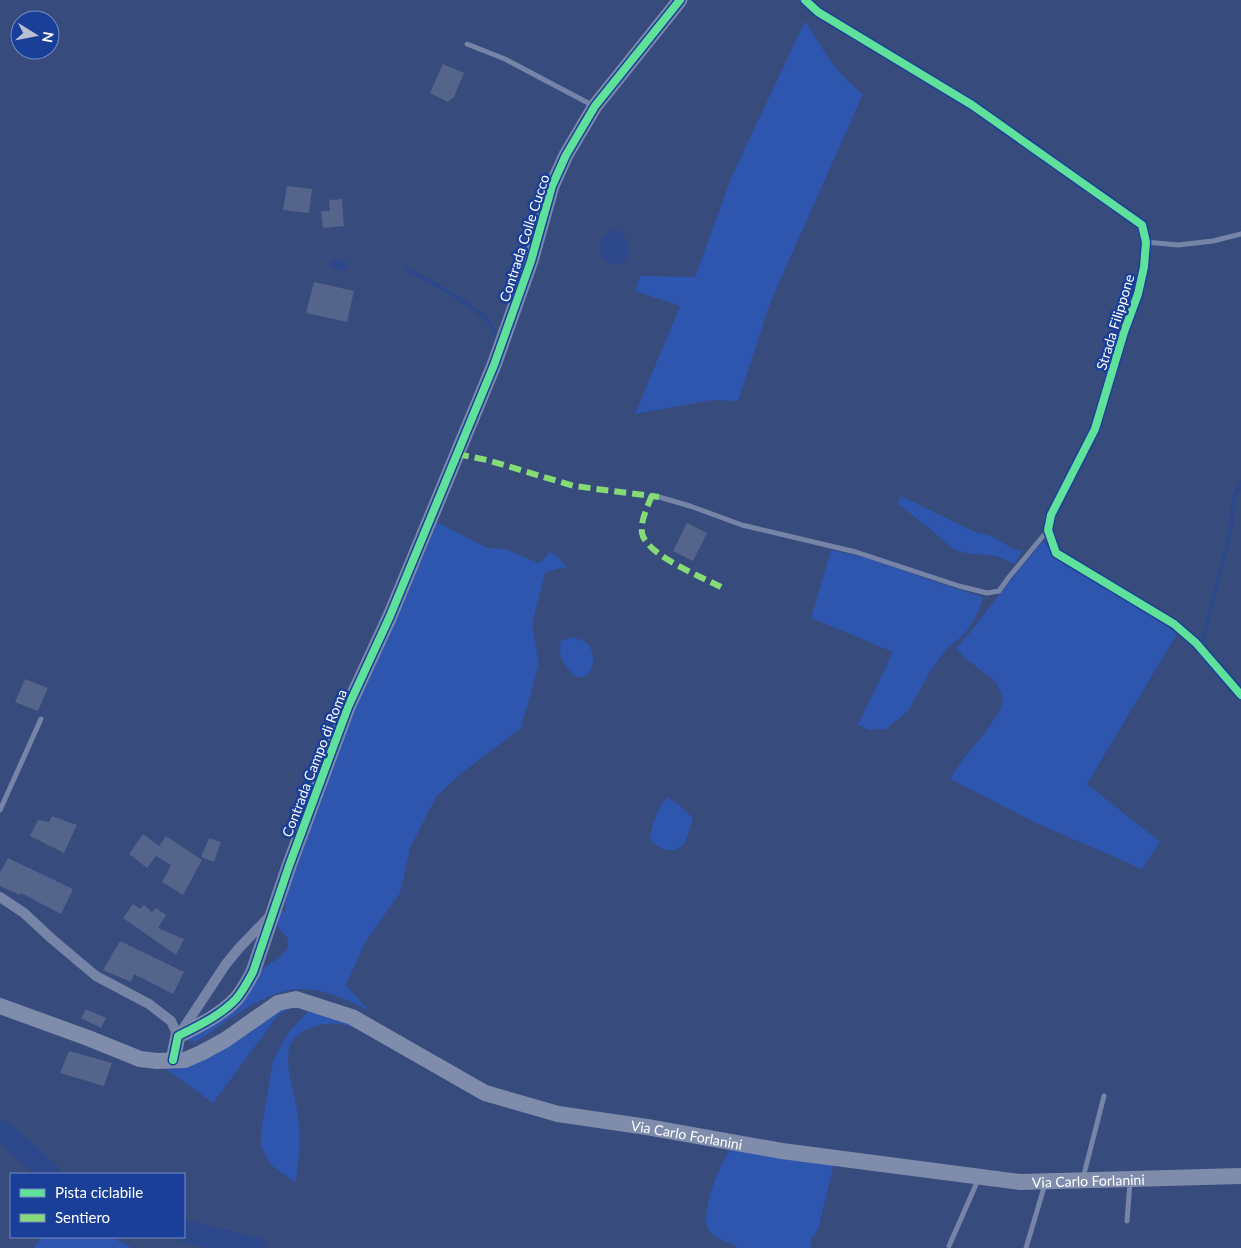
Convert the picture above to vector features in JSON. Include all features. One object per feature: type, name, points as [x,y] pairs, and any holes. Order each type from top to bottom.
[{"type":"main road","name":"Via Carlo Forlanini","points":[[173,1060],[185,1060],[201,1053],[225,1040],[278,1003],[296,999],[352,1017],[485,1093],[558,1114],[647,1127],[782,1151],[1020,1182],[1241,1176]]},
{"type":"main road","points":[[0,1006],[140,1059],[173,1060]]},
{"type":"street","name":"Contrada Colle Cucco","points":[[458,452],[494,365],[531,261],[552,186],[566,155],[595,106],[680,0]]},
{"type":"street","points":[[805,0],[818,12],[972,105],[1142,225],[1146,242]]},
{"type":"street","name":"Strada Filippone","points":[[1048,530],[1051,515],[1095,430],[1124,332],[1138,294],[1144,267],[1146,242]]},
{"type":"street","name":"Contrada Campo di Roma","points":[[178,1036],[201,1025],[235,1000],[253,972],[289,866],[348,707],[390,616],[458,452]]},
{"type":"street","points":[[1048,530],[1056,553],[1174,624],[1196,643],[1241,695]]},
{"type":"street","points":[[0,897],[24,913],[96,976],[150,1004],[171,1022],[178,1036]]},
{"type":"street","points":[[173,1060],[178,1036],[226,964],[274,913]]},
{"type":"lane","points":[[467,44],[505,59],[595,106]]},
{"type":"lane","points":[[1146,242],[1178,245],[1213,241],[1241,234]]},
{"type":"lane","points":[[659,497],[742,525],[856,552],[959,586],[987,593],[999,591],[1009,576],[1048,530]]},
{"type":"lane","points":[[0,810],[41,719]]},
{"type":"lane","points":[[1082,1180],[1104,1096]]},
{"type":"lane","points":[[949,1246],[980,1177]]},
{"type":"lane","points":[[1127,1221],[1131,1179]]},
{"type":"lane","points":[[1026,1248],[1046,1181]]},
{"type":"shaded area","points":[[805,21],[838,70],[863,94],[770,303],[738,401],[712,400],[635,414],[680,306],[635,291],[640,276],[695,277],[732,176]]},
{"type":"shaded area","points":[[615,229],[625,237],[629,249],[627,258],[619,264],[611,265],[602,255],[600,248],[602,240],[607,233]]},
{"type":"shaded area","points":[[335,259],[347,262],[347,269],[343,271],[332,268],[331,263]]},
{"type":"shaded area","points":[[901,496],[975,532],[991,536],[1015,550],[1023,550],[1015,564],[996,556],[965,553],[953,549],[898,504]]},
{"type":"shaded area","points":[[433,520],[487,548],[505,549],[539,563],[549,552],[557,556],[568,569],[560,568],[545,573],[532,624],[539,664],[521,728],[458,776],[436,797],[410,848],[400,893],[366,941],[346,985],[371,1011],[322,992],[305,989],[291,990],[277,993],[249,1006],[199,1040],[191,1042],[188,1039],[189,1037],[262,969],[279,958],[287,949],[288,939],[276,924],[280,908],[285,912],[285,896],[350,716]]},
{"type":"shaded area","points":[[1043,541],[1052,551],[1152,613],[1177,634],[1087,784],[1160,842],[1142,869],[1034,822],[950,779],[1000,711],[1003,699],[996,682],[965,658],[956,648]]},
{"type":"shaded area","points":[[831,550],[867,558],[983,597],[979,610],[969,628],[946,650],[931,670],[908,711],[886,729],[869,730],[858,725],[893,652],[811,618]]},
{"type":"shaded area","points":[[572,637],[584,641],[590,647],[592,654],[593,662],[591,669],[588,675],[582,677],[576,676],[569,670],[561,656],[561,641]]},
{"type":"shaded area","points":[[668,798],[677,803],[693,818],[685,842],[677,849],[672,850],[663,849],[650,840],[658,811]]},
{"type":"shaded area","points":[[298,1002],[312,1006],[294,1006],[279,1014],[213,1103],[166,1069],[168,1064],[197,1058],[274,1010]]},
{"type":"shaded area","points":[[313,1006],[363,1028],[423,1066],[358,1030],[342,1024],[315,1026],[299,1034],[294,1039],[288,1053],[290,1078],[299,1127],[299,1156],[295,1182],[271,1165],[261,1146],[261,1132],[273,1061],[288,1033]]},
{"type":"shaded area","points":[[732,1147],[834,1164],[818,1230],[810,1240],[812,1248],[739,1248],[715,1237],[709,1231],[706,1223],[706,1212],[712,1188],[722,1164]]},
{"type":"shaded area","points":[[41,1238],[113,1238],[132,1248],[34,1248]]},
{"type":"building","points":[[443,64],[464,73],[454,97],[448,102],[430,93]]},
{"type":"building","points":[[287,186],[312,189],[309,213],[283,210]]},
{"type":"building","points":[[342,199],[344,226],[323,228],[321,211],[330,211],[329,200]]},
{"type":"building","points":[[314,282],[354,291],[347,322],[306,313]]},
{"type":"building","points":[[687,523],[707,533],[693,561],[673,551]]},
{"type":"building","points":[[25,679],[48,688],[38,711],[15,702]]},
{"type":"building","points":[[52,816],[77,825],[64,853],[30,836],[38,820],[49,822]]},
{"type":"building","points":[[143,834],[159,846],[166,836],[202,860],[183,895],[162,882],[171,865],[156,856],[147,868],[129,854]]},
{"type":"building","points":[[209,838],[221,842],[214,862],[201,857]]},
{"type":"building","points":[[8,858],[73,889],[61,914],[21,893],[20,895],[0,886],[0,872]]},
{"type":"building","points":[[133,904],[140,909],[144,905],[152,912],[156,908],[166,915],[158,928],[184,939],[176,955],[123,918]]},
{"type":"building","points":[[120,941],[184,972],[173,994],[134,974],[131,982],[103,970]]},
{"type":"building","points":[[86,1009],[106,1018],[101,1028],[81,1018]]},
{"type":"building","points":[[69,1051],[112,1063],[104,1086],[60,1073]]},
{"type":"waterway","points":[[407,269],[454,295],[478,312],[493,328],[494,334]]},
{"type":"waterway","points":[[1203,640],[1230,534],[1234,498],[1241,483]]},
{"type":"waterway","points":[[0,1131],[6,1134],[49,1173]]},
{"type":"waterway","points":[[185,1231],[255,1248]]},
{"type":"marked path","points":[[457,454],[487,460],[574,486],[659,497]]},
{"type":"marked path","points":[[652,495],[642,524],[642,533],[646,541],[664,557],[721,587]]},
{"type":"cycle path","points":[[173,1060],[178,1036],[209,1020],[230,1005],[241,993],[253,972],[289,866],[348,707],[390,616],[494,365],[531,261],[552,186],[566,155],[595,106],[680,0]]},
{"type":"cycle path","points":[[805,0],[818,12],[972,105],[1142,225],[1146,242],[1144,267],[1138,294],[1124,332],[1095,429],[1051,515],[1048,530],[1056,553],[1174,624],[1196,643],[1241,695]]}]
